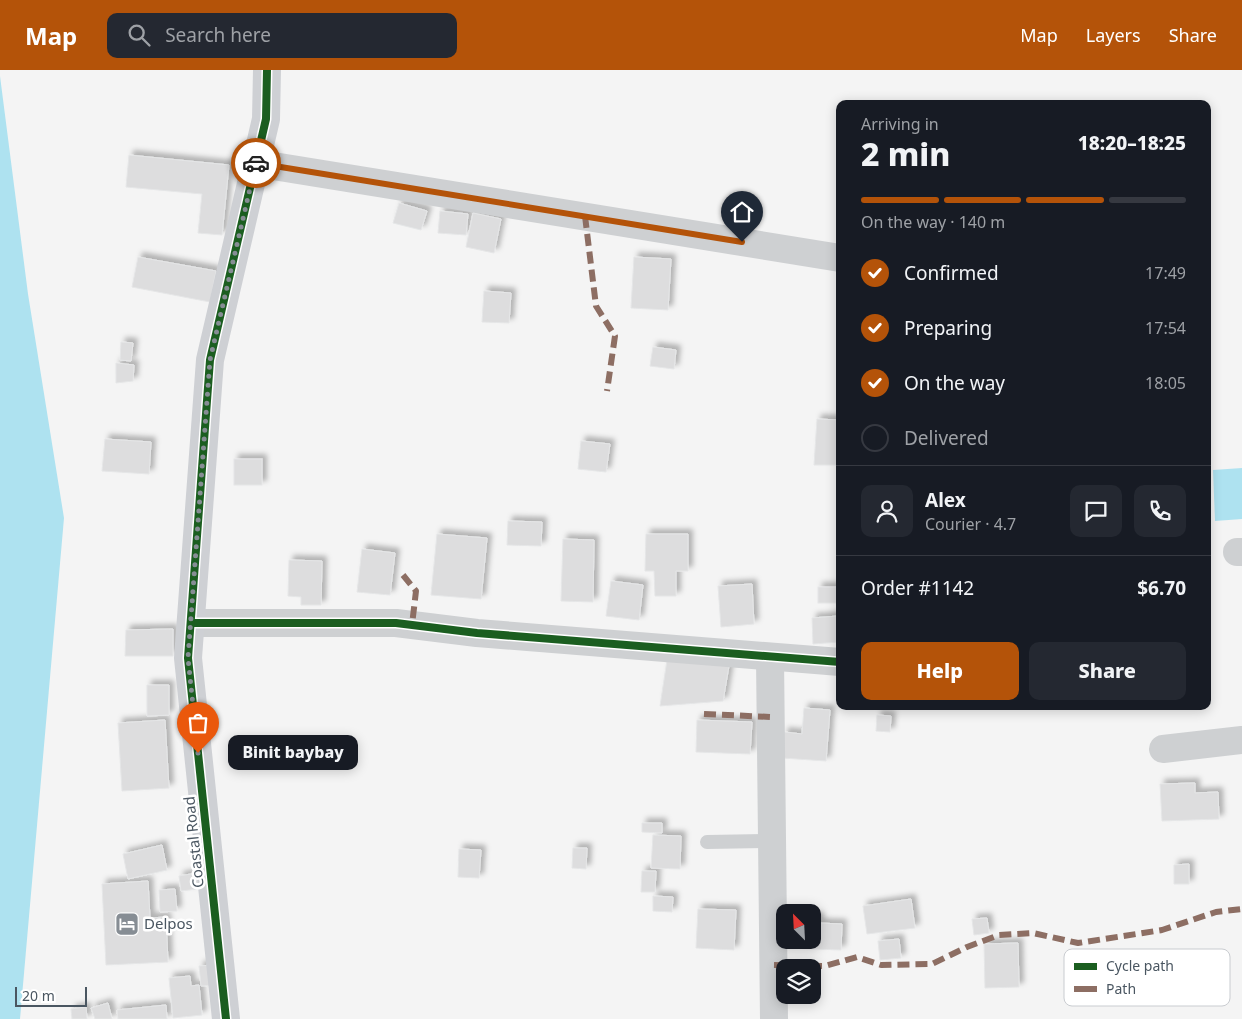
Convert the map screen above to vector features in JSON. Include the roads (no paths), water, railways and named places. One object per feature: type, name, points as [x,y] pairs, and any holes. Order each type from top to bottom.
[{"type":"street","name":"Coastal Road","points":[[226,1019],[188,658],[210,360],[266,119],[267,70]]},
{"type":"street","points":[[255,163],[836,257]]},
{"type":"street","points":[[191,623],[396,624],[477,633],[770,658],[836,662]]},
{"type":"street","points":[[770,658],[774,1019]]},
{"type":"street","points":[[1163,749],[1242,740]]},
{"type":"lane","points":[[707,842],[772,841]]},
{"type":"water","points":[[0,76],[28,294],[64,518],[20,1019],[0,1019]]},
{"type":"water","points":[[1242,468],[1242,519],[1215,521],[1213,470]]},
{"type":"place","name":"Binit baybay","points":[[198,753]]},
{"type":"place","name":"Delpos","points":[[127,924]]}]
